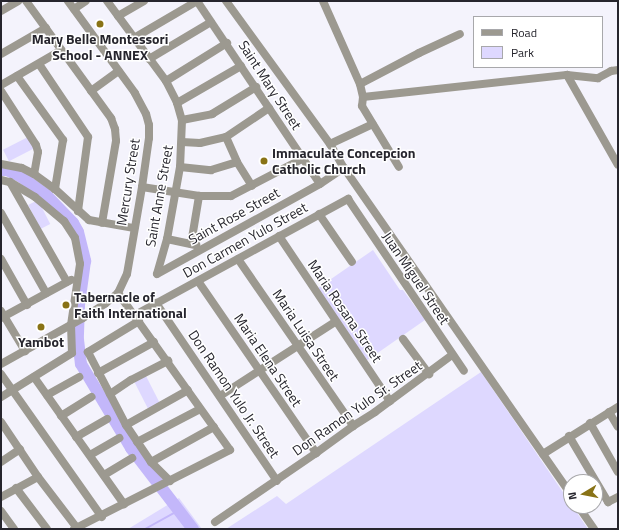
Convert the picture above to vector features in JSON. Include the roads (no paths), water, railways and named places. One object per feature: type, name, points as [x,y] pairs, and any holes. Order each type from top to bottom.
[{"type":"street","points":[[1,11],[18,1]]},
{"type":"street","points":[[26,1],[46,28],[60,51],[111,118],[115,129],[116,141],[102,223]]},
{"type":"street","name":"Mercury Street","points":[[68,1],[135,93],[146,114],[149,125],[149,138],[142,187],[127,274],[118,293]]},
{"type":"street","points":[[74,9],[86,1]]},
{"type":"street","name":"Saint Anne Street","points":[[107,1],[166,81],[177,103],[182,120],[180,167],[167,239],[157,274]]},
{"type":"street","points":[[118,16],[144,1]]},
{"type":"street","points":[[134,38],[197,1]]},
{"type":"street","name":"Saint Mary Street","points":[[197,1],[227,43],[268,108],[320,184]]},
{"type":"street","points":[[226,1],[330,144],[344,168],[563,483]]},
{"type":"street","points":[[323,1],[360,84],[363,97],[362,106],[399,167]]},
{"type":"street","points":[[150,59],[211,22]]},
{"type":"street","points":[[1,54],[46,28]]},
{"type":"street","points":[[360,84],[419,53],[460,34]]},
{"type":"street","points":[[166,81],[227,43]]},
{"type":"street","points":[[1,85],[60,51]]},
{"type":"street","points":[[39,64],[88,137],[78,211]]},
{"type":"street","points":[[177,103],[242,66]]},
{"type":"street","points":[[363,97],[567,75],[598,78],[611,70],[618,70]]},
{"type":"street","points":[[91,91],[119,71]]},
{"type":"street","points":[[567,75],[618,165]]},
{"type":"street","points":[[18,76],[63,140],[55,189]]},
{"type":"street","points":[[182,120],[212,114],[256,87]]},
{"type":"street","points":[[1,91],[36,145],[38,152],[34,174]]},
{"type":"street","points":[[182,142],[200,143],[226,137],[268,108]]},
{"type":"street","points":[[330,144],[373,124]]},
{"type":"street","points":[[226,137],[237,162],[252,186]]},
{"type":"street","points":[[142,187],[199,196],[231,196],[302,159]]},
{"type":"street","points":[[180,167],[212,170],[237,162]]},
{"type":"street","points":[[2,163],[22,168],[34,174],[55,189],[78,211],[90,220],[134,228]]},
{"type":"street","name":"Saint Rose Street","points":[[157,274],[320,184],[344,168]]},
{"type":"street","points":[[1,180],[10,182],[34,196],[54,211],[68,226],[75,238],[78,251],[77,322],[72,353],[12,392],[1,397]]},
{"type":"street","points":[[10,182],[67,282]]},
{"type":"street","points":[[191,244],[199,196]]},
{"type":"street","name":"Don Carmen Yulo Street","points":[[98,373],[88,352],[156,303],[348,199]]},
{"type":"street","name":"Juan Miguel Street","points":[[348,199],[464,371]]},
{"type":"street","points":[[1,213],[46,293]]},
{"type":"street","points":[[319,214],[352,262]]},
{"type":"street","name":"Maria Rosana Street","points":[[279,236],[335,322],[390,401]]},
{"type":"street","points":[[167,239],[206,248]]},
{"type":"street","points":[[1,259],[27,305]]},
{"type":"street","name":"Maria Luisa Street","points":[[238,259],[353,426]]},
{"type":"street","points":[[24,351],[2,315],[27,305],[46,293],[78,277]]},
{"type":"street","name":"Maria Elena Street","points":[[198,281],[316,453]]},
{"type":"street","points":[[1,364],[77,322],[118,293],[168,361],[230,450],[124,504],[102,517],[76,528],[38,477],[1,422]]},
{"type":"street","name":"Don Ramon Yulo Jr. Street","points":[[156,303],[277,481]]},
{"type":"street","points":[[220,396],[335,322]]},
{"type":"street","points":[[403,339],[429,374]]},
{"type":"street","points":[[154,342],[98,373],[126,425],[151,462],[168,482]]},
{"type":"street","name":"Don Ramon Yulo Sr. Street","points":[[215,522],[277,481],[353,426],[429,374],[452,355]]},
{"type":"street","points":[[110,394],[131,380],[168,361]]},
{"type":"street","points":[[1,374],[12,392],[102,517]]},
{"type":"street","points":[[34,377],[124,504]]},
{"type":"street","points":[[47,395],[79,377]]},
{"type":"street","points":[[126,425],[188,390]]},
{"type":"street","points":[[61,416],[92,397]]},
{"type":"street","points":[[543,454],[569,436],[618,407]]},
{"type":"street","points":[[137,442],[200,409]]},
{"type":"street","points":[[609,412],[618,427]]},
{"type":"street","points":[[76,437],[107,419]]},
{"type":"street","points":[[590,423],[618,472]]},
{"type":"street","points":[[151,462],[214,427]]},
{"type":"street","points":[[569,436],[608,502],[618,497]]},
{"type":"street","points":[[90,455],[119,438]]},
{"type":"street","points":[[1,462],[20,449]]},
{"type":"street","points":[[104,475],[132,458]]},
{"type":"street","points":[[1,497],[38,477]]},
{"type":"street","points":[[16,488],[47,529]]},
{"type":"street","points":[[1,511],[14,529]]},
{"type":"street","points":[[584,514],[594,529]]},
{"type":"waterway","points":[[1,170],[7,170],[20,176],[45,194],[73,223],[78,232],[85,261],[79,305],[78,340],[81,364],[131,448],[193,529]]},
{"type":"waterway","points":[[145,529],[179,510]]},
{"type":"place","name":"Mary Belle Montessori School - ANNEX","points":[[100,24]]},
{"type":"place","name":"Immaculate Concepcion Catholic Church","points":[[264,161]]},
{"type":"place","name":"Tabernacle of Faith International","points":[[66,305]]},
{"type":"place","name":"Yambot","points":[[41,327]]}]
